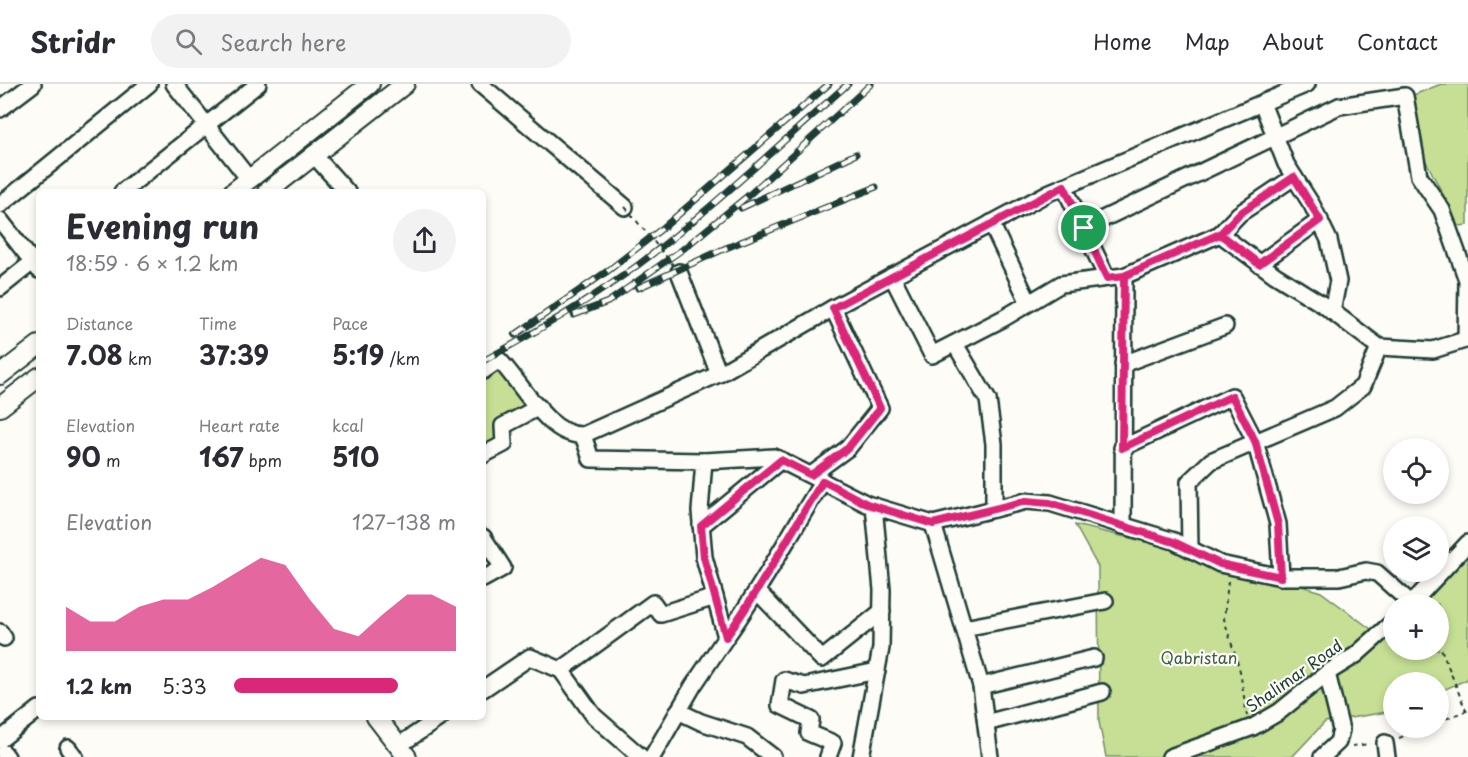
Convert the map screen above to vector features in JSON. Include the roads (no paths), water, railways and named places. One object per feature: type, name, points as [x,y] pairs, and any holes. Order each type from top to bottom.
[{"type":"main road","points":[[255,186],[370,84]]},
{"type":"main road","points":[[271,189],[405,84]]},
{"type":"main road","points":[[0,375],[36,347]]},
{"type":"main road","points":[[0,408],[36,379]]},
{"type":"main road","points":[[378,720],[402,752]]},
{"type":"street","points":[[0,109],[33,84]]},
{"type":"street","points":[[0,205],[149,84]]},
{"type":"street","points":[[174,84],[255,186],[399,84]]},
{"type":"street","points":[[126,189],[258,84]]},
{"type":"street","points":[[480,84],[625,207]]},
{"type":"street","points":[[486,369],[499,360],[561,431],[583,435],[719,374],[833,308],[1064,186],[1307,84]]},
{"type":"street","points":[[1084,228],[1339,106],[1405,96],[1419,176],[1442,210],[1467,280],[1467,339],[1433,350],[1379,347],[1332,312],[1259,264],[1220,234]]},
{"type":"street","points":[[1262,103],[1294,177],[1320,220],[1329,240],[1338,281],[1332,312]]},
{"type":"street","points":[[313,154],[344,189]]},
{"type":"street","points":[[892,276],[932,355],[1061,284],[1124,276],[1220,234],[1239,214],[1294,177]]},
{"type":"street","points":[[1064,186],[1107,278]]},
{"type":"street","points":[[0,220],[36,262]]},
{"type":"street","points":[[1259,264],[1320,220]]},
{"type":"street","points":[[991,223],[1029,303]]},
{"type":"street","points":[[0,288],[36,264]]},
{"type":"street","points":[[679,272],[719,374]]},
{"type":"street","points":[[1123,526],[1124,276]]},
{"type":"street","points":[[486,686],[530,657],[561,670],[594,716],[650,757],[726,637],[758,592],[817,478],[848,448],[880,408],[833,308]]},
{"type":"street","points":[[1123,364],[1225,326]]},
{"type":"street","points":[[955,344],[988,400],[994,444],[994,509]]},
{"type":"street","points":[[1190,549],[1189,482],[1210,461],[1335,408],[1363,386],[1379,347]]},
{"type":"street","points":[[0,397],[36,369]]},
{"type":"street","points":[[1122,448],[1232,396],[1255,441],[1278,524],[1281,577]]},
{"type":"street","points":[[486,453],[504,444],[503,426],[538,407]]},
{"type":"street","points":[[583,435],[591,459],[704,461],[774,457],[874,506],[933,524],[1026,501],[1050,503],[1190,549],[1230,566],[1281,577],[1339,577],[1366,571],[1377,573],[1401,594]]},
{"type":"street","points":[[701,526],[781,460]]},
{"type":"street","points":[[704,461],[701,526],[704,557],[726,637]]},
{"type":"street","points":[[861,757],[877,671],[882,611],[874,506]]},
{"type":"street","points":[[933,524],[981,686],[990,757]]},
{"type":"street","points":[[486,542],[503,568],[486,577]]},
{"type":"street","points":[[1421,594],[1468,543]]},
{"type":"street","points":[[758,592],[822,659],[882,611]]},
{"type":"street","points":[[561,670],[652,603],[661,614],[715,597]]},
{"type":"street","points":[[964,628],[1105,601]]},
{"type":"street","name":"Shalimar Road","points":[[1170,757],[1249,729],[1279,712],[1327,673],[1356,655],[1383,631]]},
{"type":"street","points":[[981,686],[1094,658]]},
{"type":"street","points":[[828,757],[832,743],[809,733],[811,720],[780,705],[784,680],[804,686],[877,671]]},
{"type":"street","points":[[1322,757],[1338,742],[1341,730],[1327,673]]},
{"type":"street","points":[[986,723],[1102,692]]},
{"type":"street","points":[[678,711],[701,722],[747,737],[772,757]]},
{"type":"street","points":[[3,750],[36,712]]},
{"type":"street","points":[[402,752],[438,720]]},
{"type":"railway","points":[[515,335],[609,270],[664,227],[829,84]]},
{"type":"railway","points":[[486,359],[562,316],[638,265],[718,200],[848,84]]},
{"type":"railway","points":[[574,315],[608,302],[683,249],[750,194],[871,84]]},
{"type":"railway","points":[[741,208],[856,154]]},
{"type":"railway","points":[[638,288],[726,248],[876,187]]},
{"type":"park label","name":"Qabristan","points":[[1199,658]]}]
